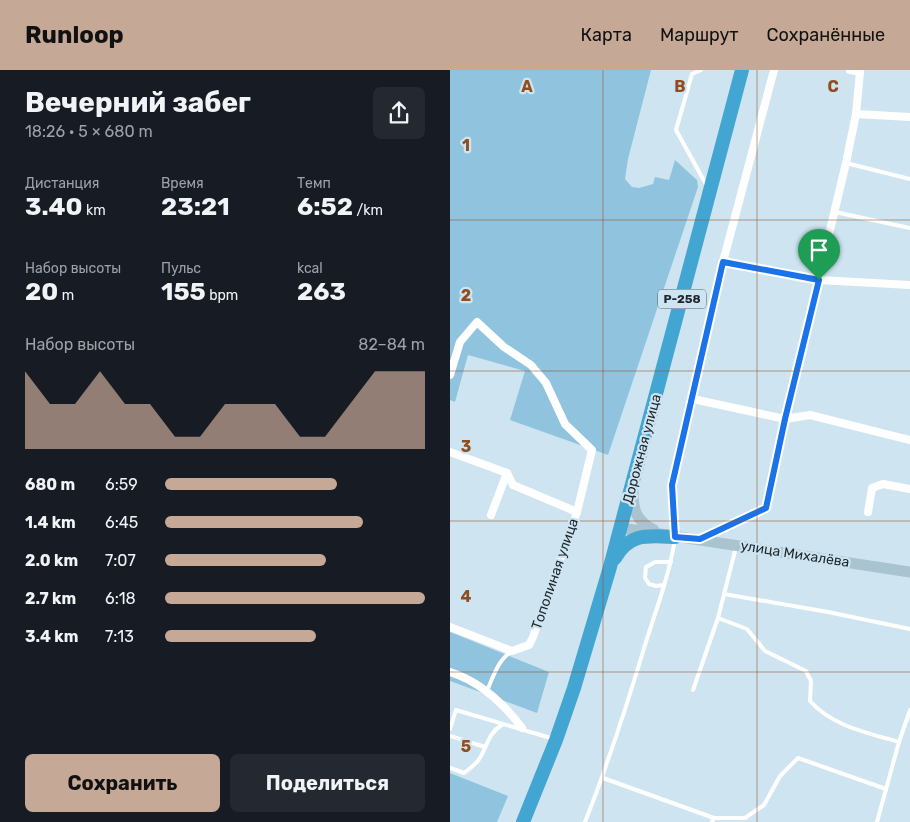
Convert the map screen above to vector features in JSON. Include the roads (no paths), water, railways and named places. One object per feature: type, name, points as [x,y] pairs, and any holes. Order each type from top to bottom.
[{"type":"highway","name":"Дорожная улица","points":[[523,822],[556,740],[574,688],[610,567],[742,70]]},
{"type":"highway","points":[[610,567],[621,550],[631,540],[641,536],[675,537]]},
{"type":"street","points":[[632,486],[634,508],[638,518],[644,525],[675,537],[672,485],[723,262],[774,70]]},
{"type":"street","points":[[700,539],[766,508],[856,114],[860,72],[850,70]]},
{"type":"street","points":[[856,114],[910,117]]},
{"type":"street","points":[[723,262],[819,280],[910,286]]},
{"type":"street","name":"Тополиная улица","points":[[450,375],[460,342],[477,322],[504,347],[531,365],[546,383],[565,424],[592,450],[577,512],[533,637],[529,645],[512,651]]},
{"type":"street","points":[[693,399],[785,419],[810,415],[910,440]]},
{"type":"street","points":[[450,452],[507,473],[513,485],[577,512]]},
{"type":"street","points":[[491,514],[507,473]]},
{"type":"street","points":[[868,512],[872,488],[883,484],[910,489]]},
{"type":"street","name":"улица Михалёва","points":[[621,528],[910,572]]},
{"type":"street","points":[[450,627],[512,651]]},
{"type":"street","points":[[450,672],[487,691],[499,704],[510,712],[522,728]]},
{"type":"lane","points":[[701,70],[692,74],[676,130],[710,192]]},
{"type":"lane","points":[[846,162],[910,180]]},
{"type":"lane","points":[[835,212],[910,228]]},
{"type":"lane","points":[[585,822],[603,778],[671,562],[675,537]]},
{"type":"lane","points":[[693,690],[718,618],[737,545]]},
{"type":"lane","points":[[664,584],[656,586],[648,584],[645,578],[646,567],[655,562],[671,562]]},
{"type":"lane","points":[[724,594],[910,629]]},
{"type":"lane","points":[[718,618],[747,629],[765,651],[806,671],[812,681],[810,700],[819,710],[848,726],[898,742]]},
{"type":"lane","points":[[487,691],[504,656],[512,651]]},
{"type":"lane","points":[[450,729],[456,710],[502,725],[522,728],[556,740]]},
{"type":"lane","points":[[877,822],[898,742],[910,710]]},
{"type":"lane","points":[[450,768],[464,773],[477,762],[495,728],[502,725]]},
{"type":"lane","points":[[450,736],[485,747]]},
{"type":"lane","points":[[603,778],[713,820],[745,818],[764,805],[780,776],[798,758],[886,789]]}]
